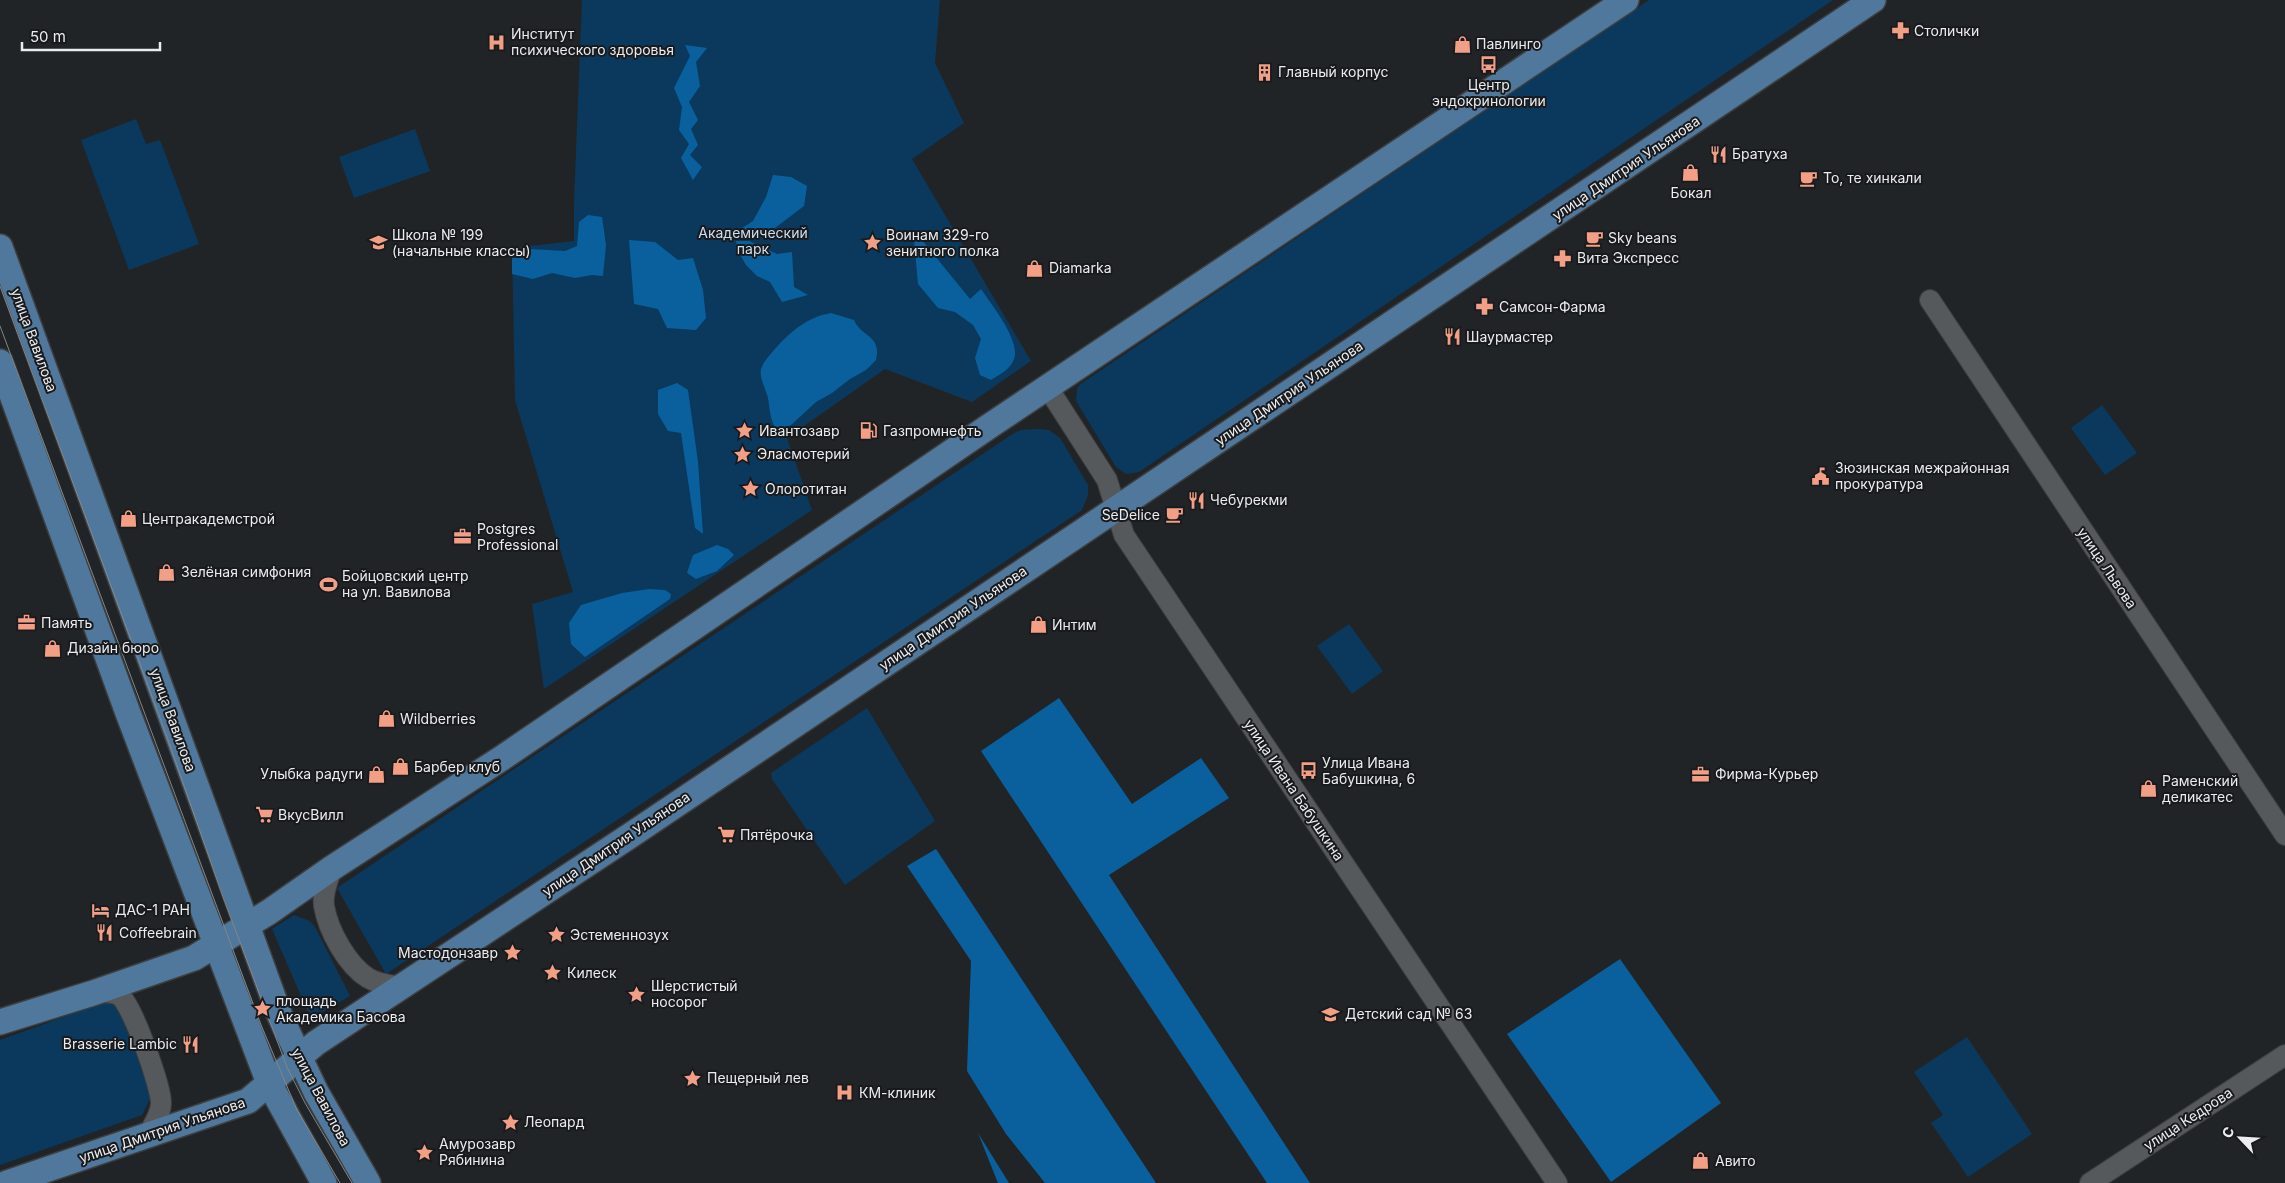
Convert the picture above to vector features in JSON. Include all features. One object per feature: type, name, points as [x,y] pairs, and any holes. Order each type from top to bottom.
[{"type":"main road","points":[[0,1022],[93,993],[194,958],[499,760],[1626,0]]},
{"type":"main road","name":"улица Дмитрия Ульянова","points":[[7,1183],[248,1101],[316,1042],[402,987],[1873,0]]},
{"type":"main road","name":"улица Вавилова","points":[[0,247],[280,1016],[299,1058],[368,1183]]},
{"type":"main road","points":[[0,362],[128,713],[269,1083],[324,1183]]},
{"type":"street","name":"улица Львова","points":[[1930,300],[2285,835]]},
{"type":"street","name":"улица Ивана Бабушкина","points":[[1048,388],[1107,480],[1124,536],[1558,1183]]},
{"type":"street","points":[[332,868],[325,887],[324,905],[337,941],[353,963],[367,977],[383,984],[402,987]]},
{"type":"street","points":[[93,993],[108,992],[121,997],[135,1019],[161,1098],[159,1112],[148,1135]]},
{"type":"street","name":"улица Кедрова","points":[[2090,1183],[2285,1055]]},
{"type":"green space","name":"Академический парк","points":[[582,0],[940,0],[935,63],[964,123],[912,159],[1031,361],[972,402],[885,369],[787,438],[812,510],[544,689],[532,604],[573,592],[515,400],[512,248],[574,241]]},
{"type":"green space","points":[[1649,0],[1833,0],[1139,472],[1126,474],[1116,467],[1076,401],[1077,388],[1082,383]]},
{"type":"green space","points":[[136,119],[146,144],[160,140],[199,244],[129,270],[81,140]]},
{"type":"green space","points":[[415,129],[430,171],[354,198],[339,157]]},
{"type":"green space","points":[[2102,405],[2137,453],[2105,475],[2071,428]]},
{"type":"green space","points":[[1021,430],[1049,430],[1060,438],[1088,485],[1088,495],[1082,510],[386,974],[337,888],[1014,433]]},
{"type":"green space","points":[[1349,624],[1383,671],[1352,694],[1317,646]]},
{"type":"green space","points":[[867,708],[935,821],[845,885],[772,779],[771,773]]},
{"type":"green space","points":[[294,915],[310,921],[315,927],[350,996],[311,1019],[272,929]]},
{"type":"green space","points":[[108,1001],[123,1013],[151,1097],[142,1115],[0,1165],[0,1040]]},
{"type":"green space","points":[[1967,1037],[2032,1134],[1968,1177],[1931,1123],[1943,1115],[1914,1072]]},
{"type":"shaded area","points":[[685,45],[707,48],[696,62],[700,86],[689,102],[698,120],[691,129],[698,145],[690,155],[702,167],[693,180],[681,158],[689,144],[679,130],[682,107],[674,88],[690,56]]},
{"type":"shaded area","points":[[773,175],[791,177],[807,186],[804,206],[775,228],[739,230],[753,221],[766,197]]},
{"type":"shaded area","points":[[588,215],[602,217],[606,245],[603,276],[592,275],[575,278],[552,273],[533,279],[512,274],[512,253],[530,249],[565,251],[577,246],[579,222]]},
{"type":"shaded area","points":[[913,229],[970,299],[981,289],[1004,323],[1013,343],[1014,359],[1008,369],[991,380],[980,375],[975,358],[981,339],[973,325],[955,312],[938,308],[918,284]]},
{"type":"shaded area","points":[[629,240],[655,242],[678,260],[693,258],[703,290],[706,318],[696,330],[667,328],[658,309],[634,304]]},
{"type":"shaded area","points":[[736,241],[749,241],[777,254],[792,252],[794,287],[808,295],[782,302],[770,282],[757,276],[746,265],[738,251]]},
{"type":"shaded area","points":[[831,313],[854,320],[857,326],[874,341],[877,352],[876,360],[866,370],[816,402],[791,425],[778,431],[772,420],[762,380],[762,366],[774,350],[793,331],[814,318]]},
{"type":"shaded area","points":[[677,383],[688,390],[698,462],[703,534],[695,528],[681,433],[668,431],[658,414],[658,390]]},
{"type":"shaded area","points":[[717,545],[728,549],[734,555],[717,571],[696,579],[687,573],[693,555]]},
{"type":"shaded area","points":[[649,589],[665,590],[671,594],[670,599],[585,657],[571,644],[569,623],[581,605],[622,593]]},
{"type":"shaded area","points":[[1059,698],[1132,804],[1201,758],[1229,798],[1109,875],[1310,1183],[1267,1183],[981,751]]},
{"type":"shaded area","points":[[936,849],[1156,1183],[1045,1183],[1006,1134],[967,1071],[971,961],[907,866]]},
{"type":"shaded area","points":[[1620,959],[1721,1103],[1611,1182],[1507,1034]]},
{"type":"shaded area","points":[[978,1133],[1009,1183],[998,1183]]},
{"type":"tram line","points":[[0,286],[287,1067],[305,1103],[352,1183]]},
{"type":"tram line","points":[[0,326],[261,1025],[297,1110],[340,1183]]},
{"type":"place","name":"Столички","points":[[1900,31]]},
{"type":"place","name":"Институт психического здоровья","points":[[497,42]]},
{"type":"place","name":"Павлинго","points":[[1462,44]]},
{"type":"place","name":"Центр эндокринологии","points":[[1489,65]]},
{"type":"place","name":"Главный корпус","points":[[1264,72]]},
{"type":"place","name":"Братуха","points":[[1718,154]]},
{"type":"place","name":"Бокал","points":[[1691,173]]},
{"type":"place","name":"То, те хинкали","points":[[1809,178]]},
{"type":"place","name":"Sky beans","points":[[1594,238]]},
{"type":"place","name":"Школа № 199 (начальные классы)","points":[[378,243]]},
{"type":"place","name":"Воинам 329-го зенитного полка","points":[[872,243]]},
{"type":"place","name":"Вита Экспресс","points":[[1563,258]]},
{"type":"place","name":"Diamarka","points":[[1035,268]]},
{"type":"place","name":"Самсон-Фарма","points":[[1485,307]]},
{"type":"place","name":"Шаурмастер","points":[[1452,337]]},
{"type":"place","name":"Ивантозавр","points":[[745,431]]},
{"type":"place","name":"Газпромнефть","points":[[869,431]]},
{"type":"place","name":"Эласмотерий","points":[[743,454]]},
{"type":"place","name":"Зюзинская межрайонная прокуратура","points":[[1821,476]]},
{"type":"place","name":"Олоротитан","points":[[751,489]]},
{"type":"place","name":"Чебурекми","points":[[1196,500]]},
{"type":"place","name":"SeDelice","points":[[1174,515]]},
{"type":"place","name":"Центракадемстрой","points":[[128,519]]},
{"type":"place","name":"Postgres Professional","points":[[463,537]]},
{"type":"place","name":"Зелёная симфония","points":[[167,572]]},
{"type":"place","name":"Бойцовский центр на ул. Вавилова","points":[[328,584]]},
{"type":"place","name":"Память","points":[[27,623]]},
{"type":"place","name":"Интим","points":[[1038,625]]},
{"type":"place","name":"Дизайн бюро","points":[[53,648]]},
{"type":"place","name":"Wildberries","points":[[386,719]]},
{"type":"place","name":"Барбер клуб","points":[[400,767]]},
{"type":"place","name":"Улица Ивана Бабушкина, 6","points":[[1308,771]]},
{"type":"place","name":"Улыбка радуги","points":[[377,774]]},
{"type":"place","name":"Фирма-Курьер","points":[[1701,774]]},
{"type":"place","name":"Раменский деликатес","points":[[2148,789]]},
{"type":"place","name":"ВкусВилл","points":[[264,815]]},
{"type":"place","name":"Пятёрочка","points":[[726,835]]},
{"type":"place","name":"ДАС-1 РАН","points":[[101,910]]},
{"type":"place","name":"Coffeebrain","points":[[105,933]]},
{"type":"place","name":"Эстеменнозух","points":[[556,935]]},
{"type":"place","name":"Мастодонзавр","points":[[512,953]]},
{"type":"place","name":"Килеск","points":[[553,973]]},
{"type":"place","name":"Шерстистый носорог","points":[[637,994]]},
{"type":"place","name":"площадь Академика Басова","points":[[262,1009]]},
{"type":"place","name":"Детский сад № 63","points":[[1331,1014]]},
{"type":"place","name":"Brasserie Lambic","points":[[191,1044]]},
{"type":"place","name":"Пещерный лев","points":[[693,1078]]},
{"type":"place","name":"КМ-клиник","points":[[845,1093]]},
{"type":"place","name":"Леопард","points":[[510,1122]]},
{"type":"place","name":"Амурозавр Рябинина","points":[[425,1152]]},
{"type":"place","name":"Авито","points":[[1701,1161]]}]
